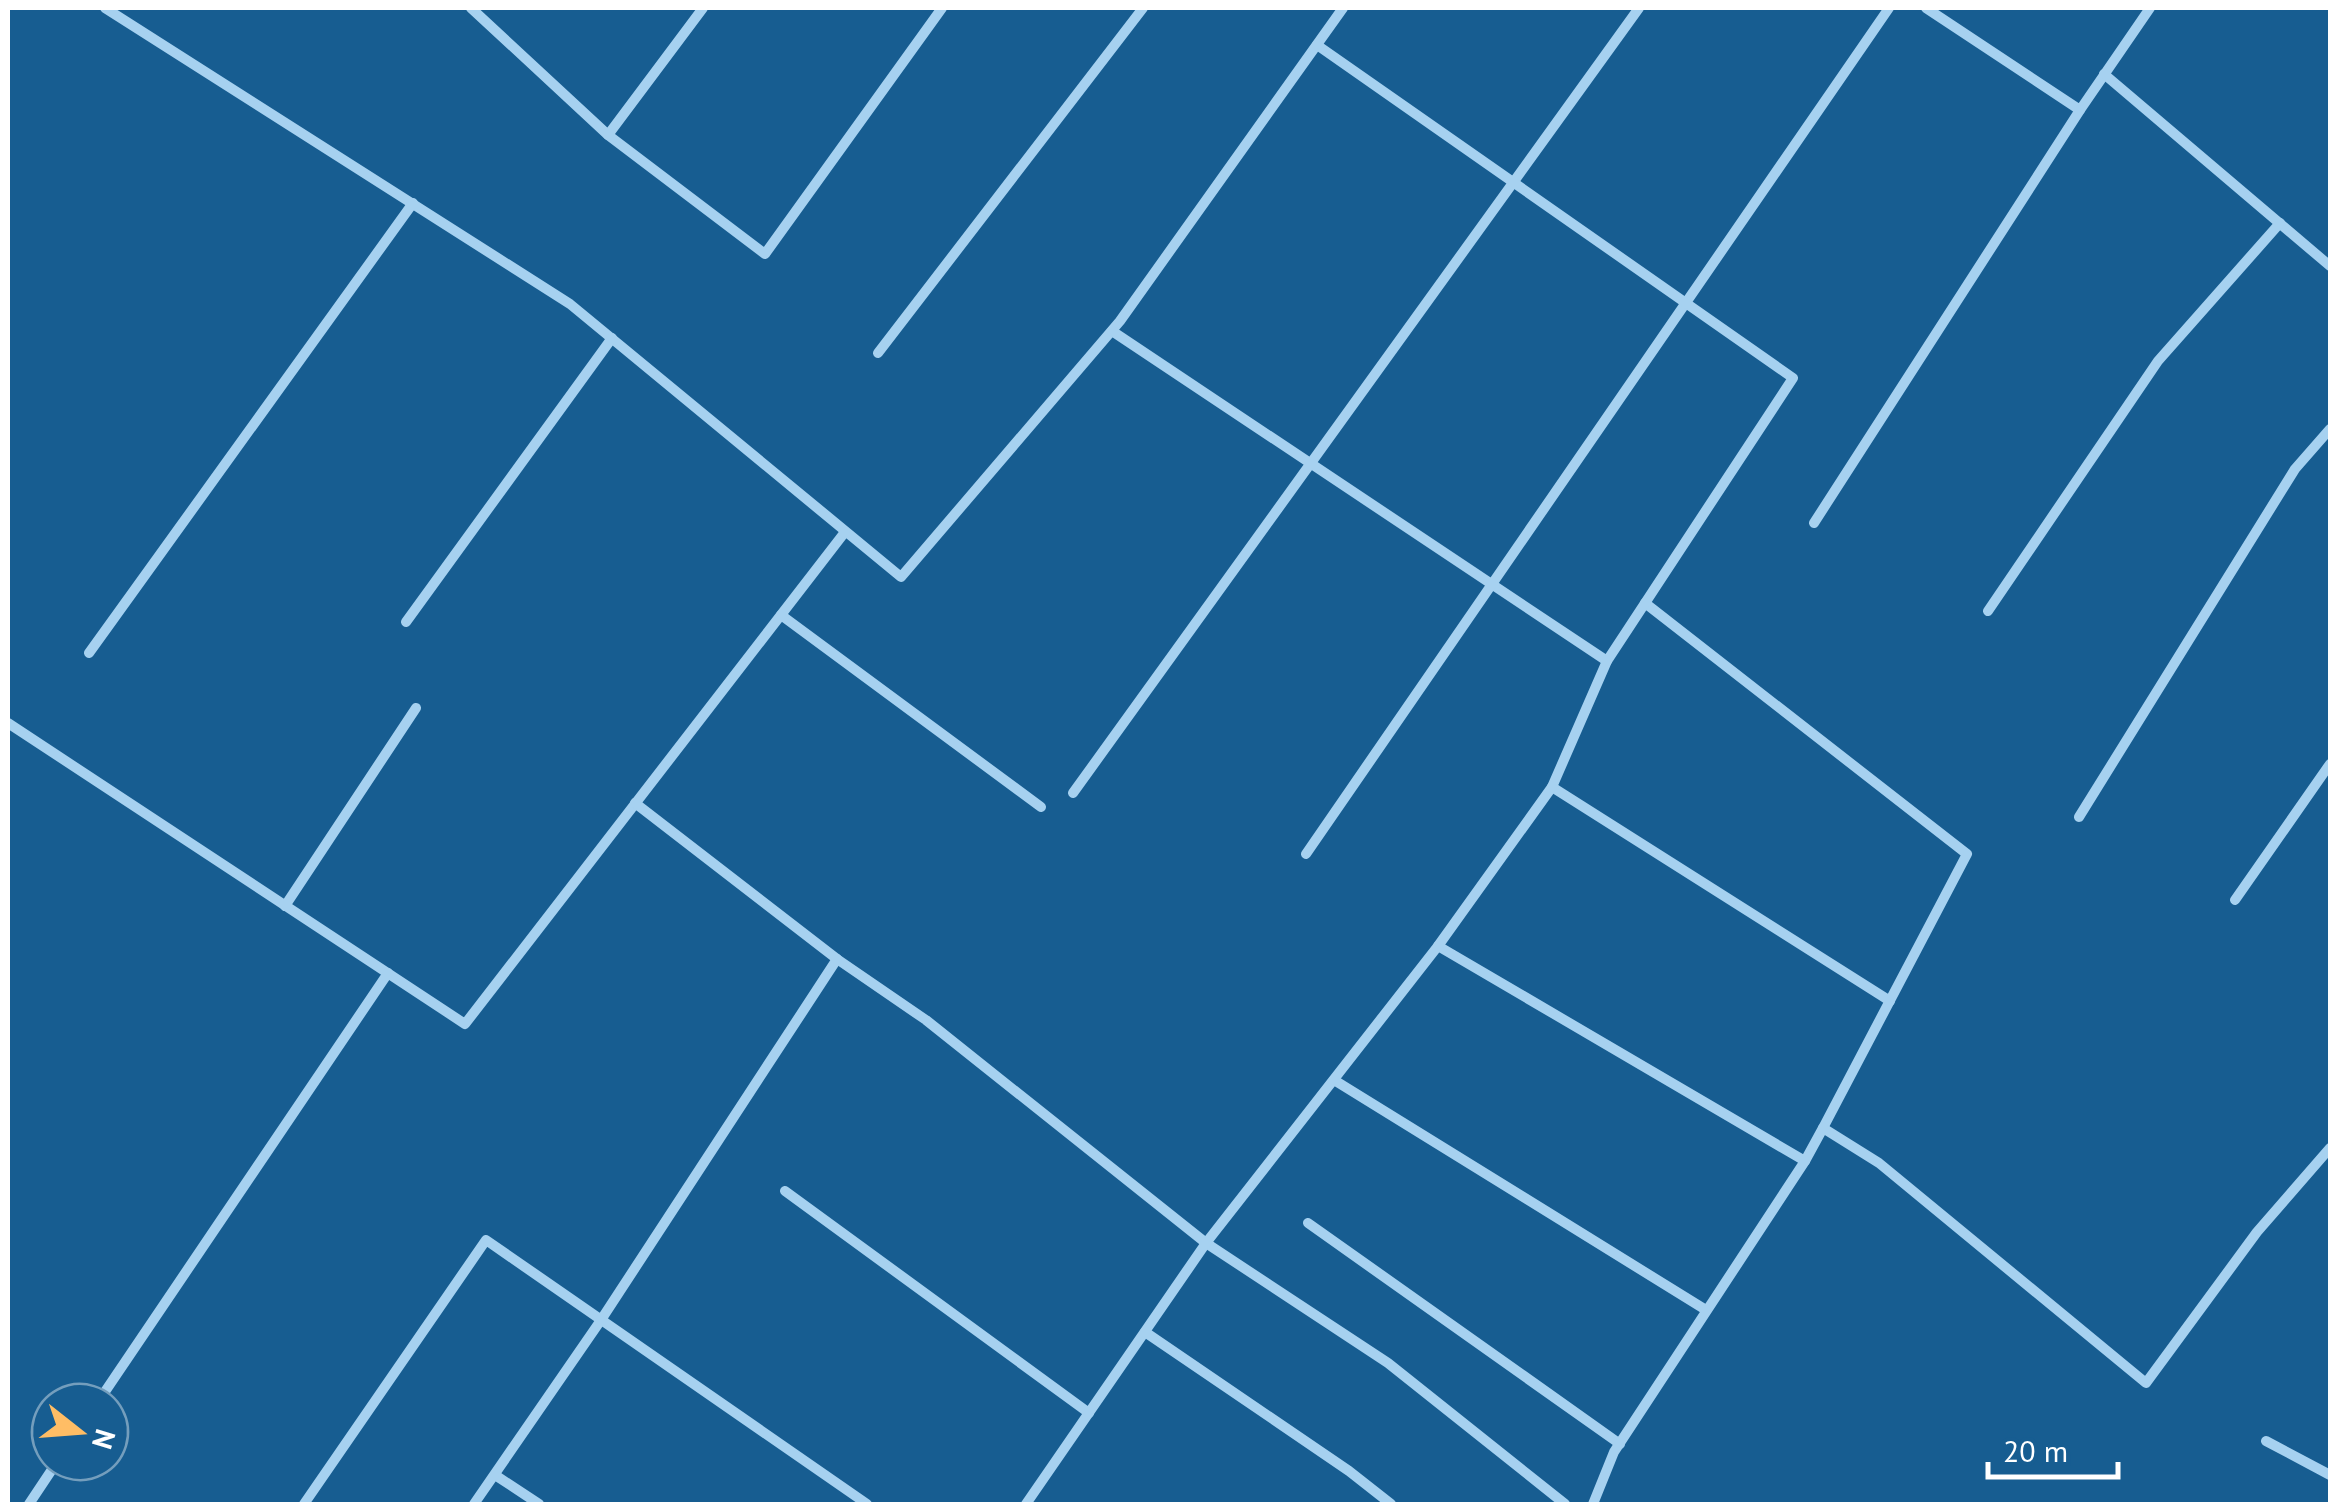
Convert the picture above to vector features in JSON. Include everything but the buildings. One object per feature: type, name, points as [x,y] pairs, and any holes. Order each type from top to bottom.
[{"type":"street","points":[[105,8],[570,304],[901,578],[1112,330],[1343,8]]},
{"type":"street","points":[[471,8],[608,136],[765,254],[942,8]]},
{"type":"street","points":[[608,136],[703,8]]},
{"type":"street","points":[[878,353],[1143,8]]},
{"type":"street","points":[[1073,793],[1639,8]]},
{"type":"street","points":[[1306,854],[1889,8]]},
{"type":"street","points":[[1926,8],[2080,110]]},
{"type":"street","points":[[1814,523],[2150,8]]},
{"type":"street","points":[[1032,1502],[1206,1243],[1438,946],[1552,787],[1607,660],[1792,378],[1316,44]]},
{"type":"street","points":[[2104,74],[2330,266]]},
{"type":"street","points":[[88,653],[413,203]]},
{"type":"street","points":[[1988,611],[2158,361],[2280,223]]},
{"type":"street","points":[[1112,330],[1607,660]]},
{"type":"street","points":[[406,622],[612,338]]},
{"type":"street","points":[[2080,816],[2295,469],[2330,428]]},
{"type":"street","points":[[8,724],[465,1024],[846,532]]},
{"type":"street","points":[[1593,1504],[1620,1444],[1805,1161],[1967,854],[1645,603]]},
{"type":"street","points":[[781,615],[1041,806]]},
{"type":"street","points":[[286,906],[416,708]]},
{"type":"street","points":[[2234,900],[2330,764]]},
{"type":"street","points":[[1552,787],[1890,1001]]},
{"type":"street","points":[[635,803],[838,959],[926,1020],[1206,1243],[1388,1362],[1564,1504]]},
{"type":"street","points":[[1438,946],[1805,1161]]},
{"type":"street","points":[[474,1504],[602,1320],[838,959]]},
{"type":"street","points":[[112,1382],[388,973]]},
{"type":"street","points":[[1334,1080],[1706,1310]]},
{"type":"street","points":[[1823,1128],[1879,1163],[2146,1383],[2256,1232],[2330,1148]]},
{"type":"street","points":[[786,1191],[1089,1413]]},
{"type":"street","points":[[1308,1223],[1620,1444]]},
{"type":"street","points":[[304,1504],[486,1240],[867,1504]]},
{"type":"street","points":[[1145,1332],[1350,1471],[1390,1504]]},
{"type":"street","points":[[2266,1441],[2330,1474]]},
{"type":"street","points":[[494,1475],[539,1504]]},
{"type":"street","points":[[29,1504],[44,1482]]}]
